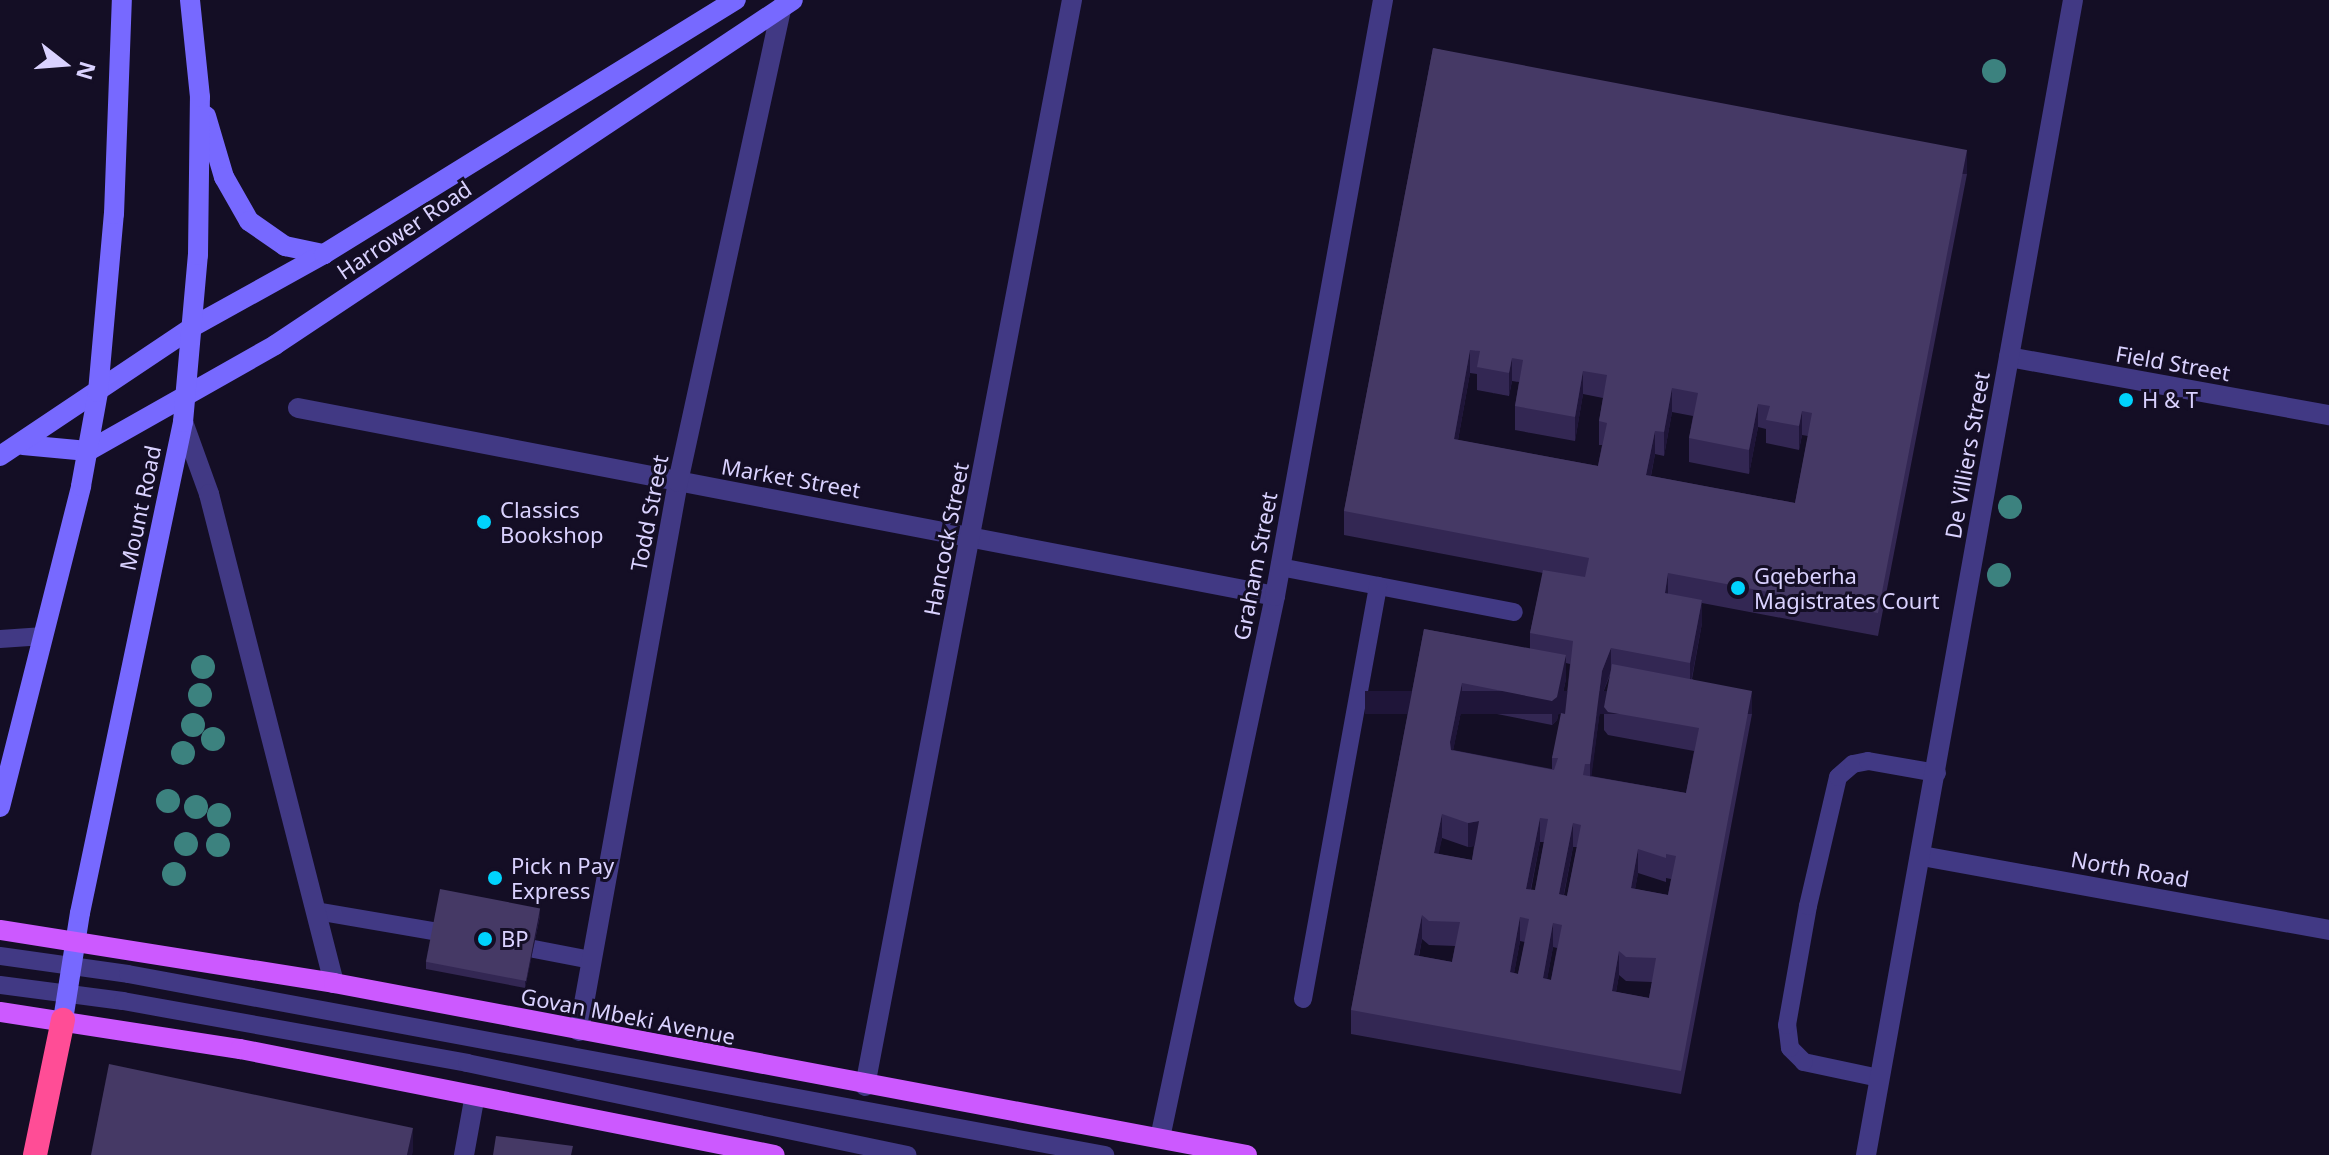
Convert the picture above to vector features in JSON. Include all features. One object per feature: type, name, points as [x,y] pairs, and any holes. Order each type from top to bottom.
[{"type":"highway","points":[[35,1155],[63,1020]]},
{"type":"main road","points":[[0,807],[88,451],[98,392],[114,214],[122,0]]},
{"type":"main road","name":"Mount Road","points":[[63,1020],[71,966],[183,422],[194,326],[200,97],[190,0]]},
{"type":"main road","name":"Harrower Road","points":[[0,456],[23,445],[194,326],[324,254],[736,0]]},
{"type":"main road","name":"Harrower Road","points":[[88,451],[186,392],[275,345],[788,4]]},
{"type":"main road","points":[[200,97],[224,177],[249,221],[285,246],[324,254]]},
{"type":"main road","points":[[23,445],[88,451]]},
{"type":"main road","name":"Govan Mbeki Avenue","points":[[0,930],[334,983],[865,1086],[1247,1155]]},
{"type":"main road","points":[[0,1012],[240,1049],[474,1100],[775,1155]]},
{"type":"street","name":"Hancock Street","points":[[865,1086],[1072,0]]},
{"type":"street","name":"Graham Street","points":[[1160,1138],[1275,596],[1383,0]]},
{"type":"street","name":"De Villiers Street","points":[[1866,1155],[1937,773],[2073,0]]},
{"type":"street","name":"Todd Street","points":[[579,1031],[678,482],[788,4]]},
{"type":"street","name":"Field Street","points":[[2009,357],[2329,415]]},
{"type":"street","name":"Market Street","points":[[298,408],[972,535],[1275,596]]},
{"type":"street","points":[[183,422],[209,494],[334,983]]},
{"type":"street","name":"North Road","points":[[1922,856],[2329,930]]},
{"type":"street","points":[[464,1155],[474,1100]]},
{"type":"lane","points":[[1280,567],[1514,612]]},
{"type":"lane","points":[[1303,999],[1378,586]]},
{"type":"lane","points":[[0,639],[44,636]]},
{"type":"lane","points":[[1879,1078],[1804,1062],[1790,1048],[1787,1025],[1808,906],[1838,777],[1853,764],[1868,761],[1937,773]]},
{"type":"lane","points":[[316,911],[433,931]]},
{"type":"lane","points":[[534,949],[591,960]]},
{"type":"lane","points":[[0,956],[71,966],[1105,1155]]},
{"type":"lane","points":[[0,985],[67,993],[467,1063],[908,1155]]},
{"type":"building","name":"Gqeberha Magistrates Court","points":[[1433,48],[1967,150],[1878,613],[1668,573],[1665,593],[1702,600],[1690,663],[1611,648],[1602,671],[1590,764],[1585,764],[1583,775],[1686,793],[1699,728],[1608,712],[1604,707],[1612,664],[1752,691],[1681,1071],[1351,1010],[1424,629],[1566,655],[1557,697],[1552,701],[1462,683],[1450,742],[1451,750],[1554,770],[1558,758],[1552,758],[1561,713],[1565,714],[1573,641],[1530,633],[1543,570],[1585,577],[1589,558],[1344,511]],"holes":[[[1470,350],[1480,351],[1477,367],[1509,373],[1512,358],[1523,360],[1515,406],[1575,417],[1583,371],[1607,375],[1599,421],[1607,423],[1598,466],[1454,439]],[[1672,388],[1698,393],[1689,438],[1749,450],[1758,404],[1770,406],[1766,420],[1799,426],[1802,411],[1812,413],[1795,503],[1646,475],[1655,431],[1664,432]],[[1442,814],[1468,823],[1479,821],[1472,860],[1434,853]],[[1540,818],[1548,819],[1535,890],[1526,889]],[[1573,823],[1581,825],[1567,896],[1559,894]],[[1638,849],[1666,858],[1666,854],[1676,856],[1668,895],[1631,888]],[[1422,915],[1429,921],[1460,922],[1452,962],[1414,955]],[[1520,917],[1529,919],[1518,974],[1510,972]],[[1553,923],[1562,925],[1551,980],[1543,978]],[[1619,951],[1626,957],[1656,958],[1649,998],[1612,991]]]},
{"type":"building","points":[[440,889],[540,908],[526,981],[426,962]]},
{"type":"building","points":[[109,1064],[413,1128],[407,1155],[91,1155]]},
{"type":"building","points":[[496,1136],[573,1146],[571,1155],[493,1155]]},
{"type":"place","name":"H & T","points":[[2126,400]]},
{"type":"place","name":"Classics Bookshop","points":[[484,522]]},
{"type":"place","name":"Gqeberha Magistrates Court","points":[[1738,588]]},
{"type":"place","name":"Pick n Pay Express","points":[[495,878]]},
{"type":"place","name":"BP","points":[[485,939]]}]
